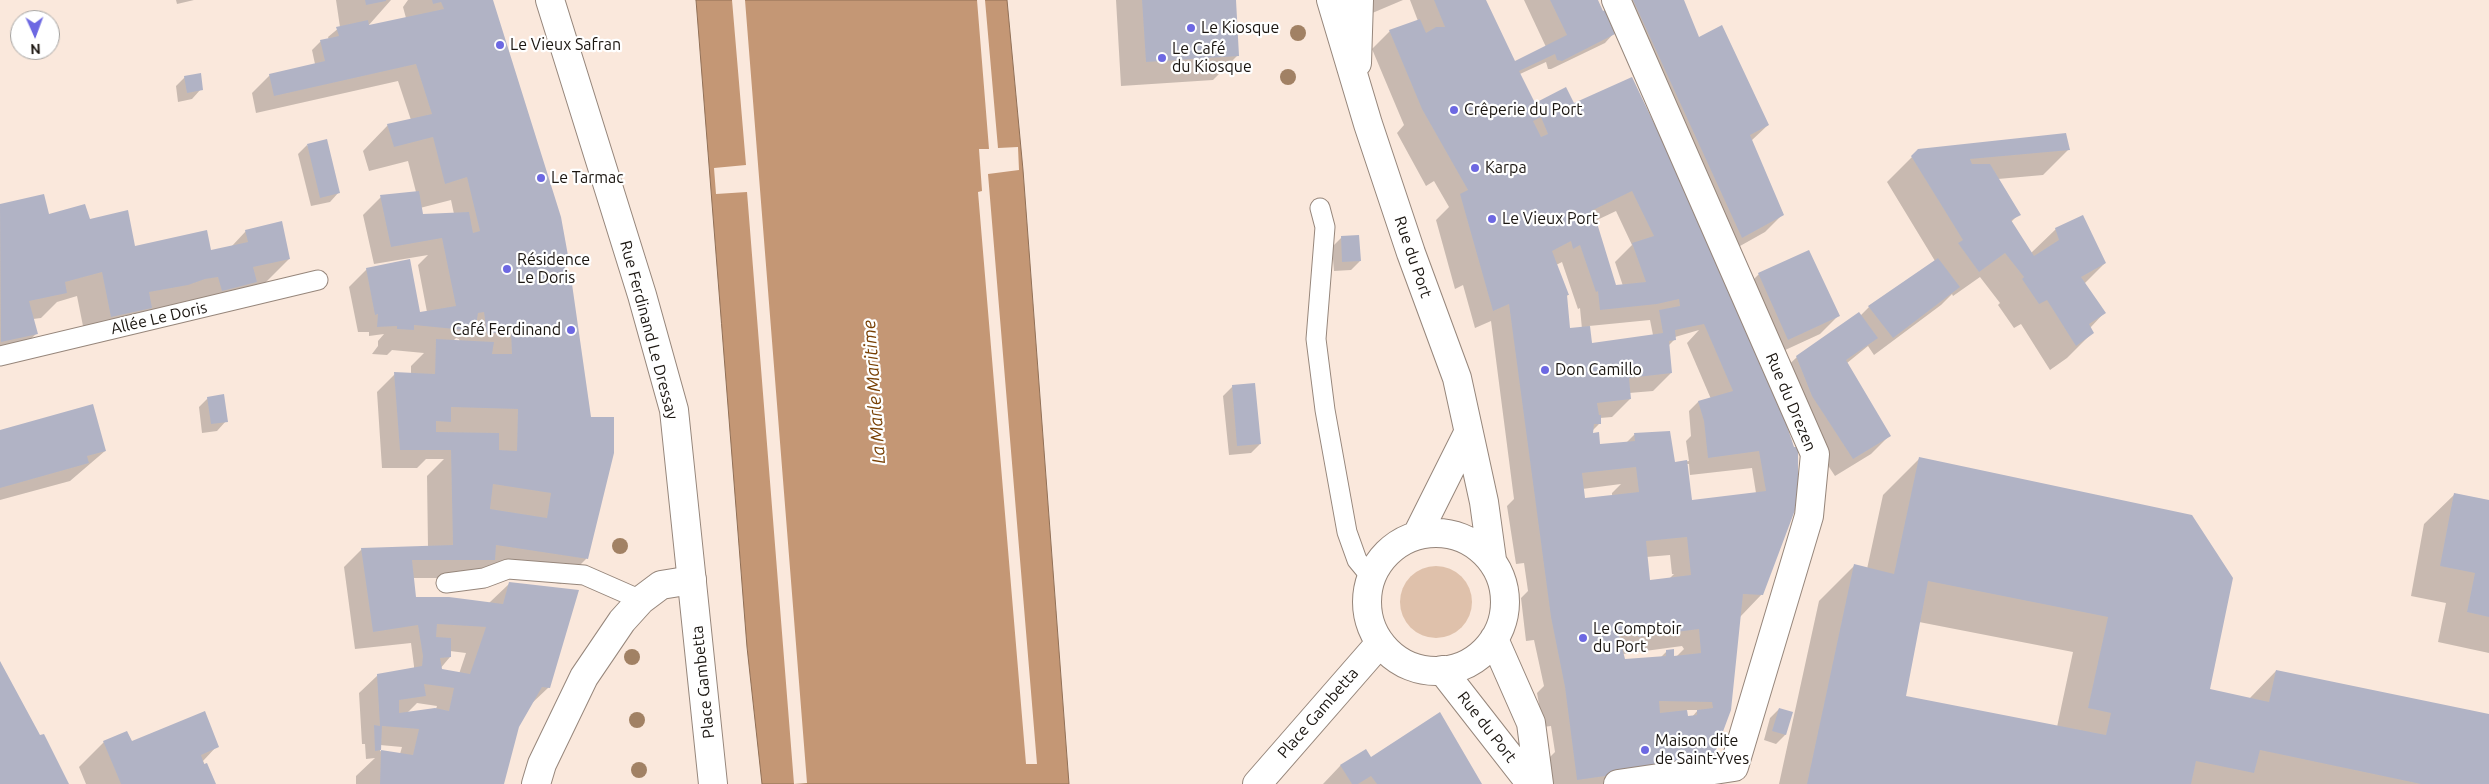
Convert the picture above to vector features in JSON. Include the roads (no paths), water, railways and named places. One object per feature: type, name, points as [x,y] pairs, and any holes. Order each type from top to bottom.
[{"type":"main road","name":"Rue Ferdinand Le Dressay","points":[[550,0],[642,296],[674,410],[692,580]]},
{"type":"main road","name":"Rue du Port","points":[[1331,0],[1368,124],[1408,245],[1457,378],[1484,502],[1492,560]]},
{"type":"main road","name":"Rue du Port","points":[[1357,82],[1359,0]]},
{"type":"main road","name":"Rue du Drezen","points":[[1616,0],[1815,454],[1809,516],[1734,767],[1618,784]]},
{"type":"main road","points":[[1417,535],[1468,433]]},
{"type":"main road","points":[[1438,532],[1458,536],[1477,546],[1492,560],[1501,578],[1505,599],[1503,620],[1494,639],[1480,655],[1462,666],[1442,670],[1424,670],[1407,665],[1392,655],[1380,643],[1370,622],[1367,600],[1371,577],[1381,558],[1397,544],[1417,535],[1438,532]]},
{"type":"main road","points":[[536,784],[542,764],[584,677],[622,621],[641,600],[661,585],[692,580]]},
{"type":"main road","name":"Place Gambetta","points":[[692,580],[713,784]]},
{"type":"main road","name":"Rue du Port","points":[[1494,639],[1531,723],[1539,784]]},
{"type":"main road","name":"Place Gambetta","points":[[1257,784],[1380,643]]},
{"type":"main road","name":"Rue du Port","points":[[1442,670],[1531,784]]},
{"type":"lane","points":[[1320,208],[1325,227],[1316,339],[1324,410],[1347,532],[1357,560],[1371,577]]},
{"type":"lane","name":"Allée Le Doris","points":[[0,356],[318,280]]},
{"type":"lane","points":[[446,582],[484,578],[508,570],[584,575],[641,600]]},
{"type":"water","name":"La Marle Maritime","points":[[696,0],[1007,0],[1023,170],[1069,784],[762,784],[747,647]]},
{"type":"place","name":"Le Kiosque","points":[[1191,28]]},
{"type":"place","name":"Le Vieux Safran","points":[[500,45]]},
{"type":"place","name":"Le Café du Kiosque","points":[[1162,58]]},
{"type":"place","name":"Crêperie du Port","points":[[1454,110]]},
{"type":"place","name":"Karpa","points":[[1475,168]]},
{"type":"place","name":"Le Tarmac","points":[[541,178]]},
{"type":"place","name":"Le Vieux Port","points":[[1492,219]]},
{"type":"place","name":"Résidence Le Doris","points":[[507,269]]},
{"type":"place","name":"Café Ferdinand","points":[[571,330]]},
{"type":"place","name":"Don Camillo","points":[[1545,370]]},
{"type":"place","name":"Le Comptoir du Port","points":[[1583,638]]},
{"type":"place","name":"Maison dite de Saint-Yves","points":[[1645,750]]}]
